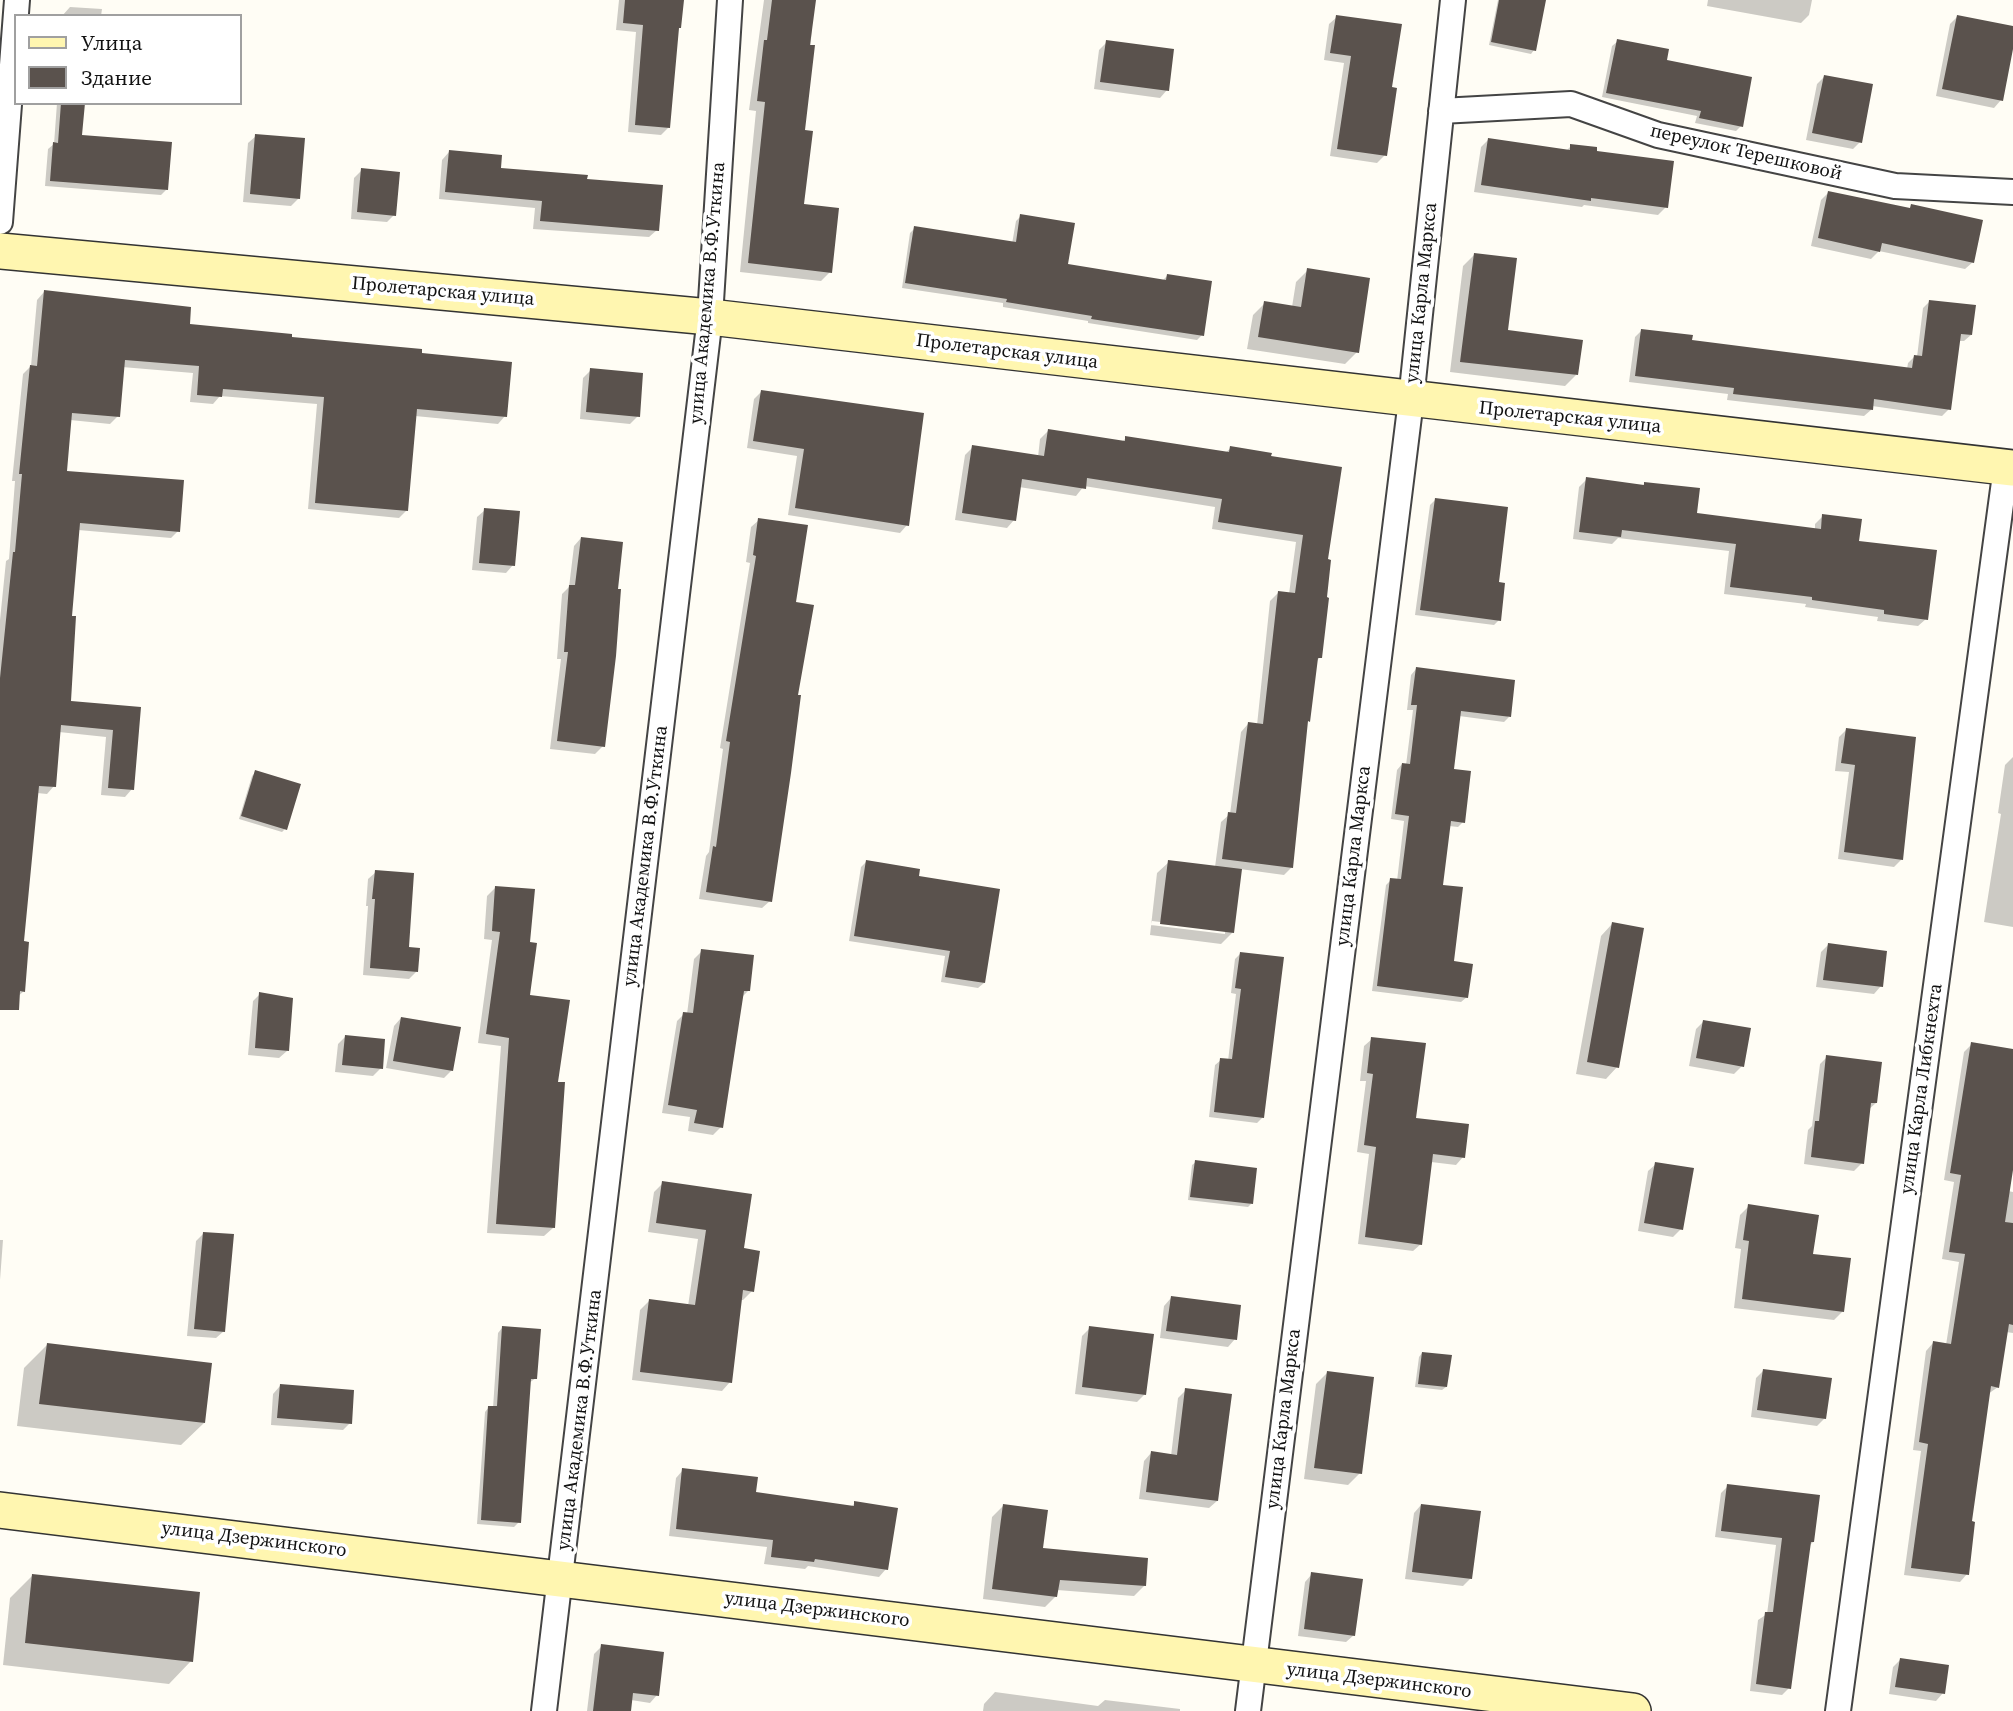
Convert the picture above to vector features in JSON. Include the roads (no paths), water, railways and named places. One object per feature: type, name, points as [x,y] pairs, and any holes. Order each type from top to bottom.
[{"type":"main road","name":"Пролетарская улица","points":[[0,251],[710,317],[1411,400],[2010,467]]},
{"type":"main road","name":"улица Дзержинского","points":[[0,1510],[562,1577],[1253,1666],[1633,1711]]},
{"type":"street","name":"улица Академика В.Ф.Уткина","points":[[544,1711],[710,317],[730,0]]},
{"type":"street","name":"улица Карла Маркса","points":[[1248,1711],[1411,400],[1453,0]]},
{"type":"street","points":[[0,222],[14,39]]},
{"type":"street","name":"переулок Терешковой","points":[[1441,111],[1571,104],[1658,135],[1895,186],[2013,192]]},
{"type":"street","name":"улица Карла Либкнехта","points":[[1838,1711],[2010,467]]}]
